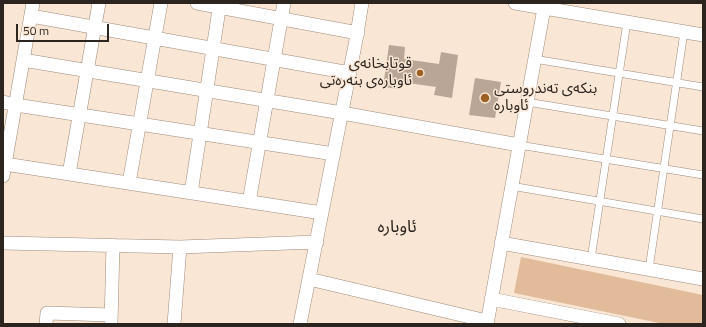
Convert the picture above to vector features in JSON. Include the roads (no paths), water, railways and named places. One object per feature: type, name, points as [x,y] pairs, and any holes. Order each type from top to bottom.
[{"type":"street","points":[[69,174],[99,3]]},
{"type":"street","points":[[129,183],[161,3]]},
{"type":"street","points":[[197,3],[220,5],[358,33]]},
{"type":"street","points":[[249,202],[284,3]]},
{"type":"street","points":[[300,324],[358,33],[362,3]]},
{"type":"street","points":[[515,3],[544,8],[591,9],[627,22],[703,35]]},
{"type":"street","points":[[191,193],[220,5]]},
{"type":"street","points":[[309,279],[487,323],[544,8]]},
{"type":"street","points":[[322,213],[69,174],[4,170],[32,9],[95,27],[350,73]]},
{"type":"street","points":[[23,60],[342,113],[519,145]]},
{"type":"street","points":[[3,102],[334,154]]},
{"type":"street","points":[[3,243],[180,248],[317,242]]},
{"type":"street","points":[[501,243],[703,279]]},
{"type":"street","points":[[46,324],[47,313],[111,320],[113,245]]},
{"type":"street","points":[[174,324],[180,248]]},
{"type":"street","points":[[491,299],[619,324]]},
{"type":"lane","points":[[591,259],[627,22]]},
{"type":"lane","points":[[649,269],[684,32]]},
{"type":"lane","points":[[534,60],[703,87]]},
{"type":"lane","points":[[527,102],[703,131]]},
{"type":"lane","points":[[519,145],[703,176]]},
{"type":"lane","points":[[511,186],[703,219]]},
{"type":"place","name":"قوتابخانەی ئاوبارەی بنەرەتی","points":[[420,73]]},
{"type":"place","name":"بنکەی تەندروستی ئاوبارە","points":[[485,98]]},
{"type":"district","name":"ئاوبارە","points":[[397,228]]}]
